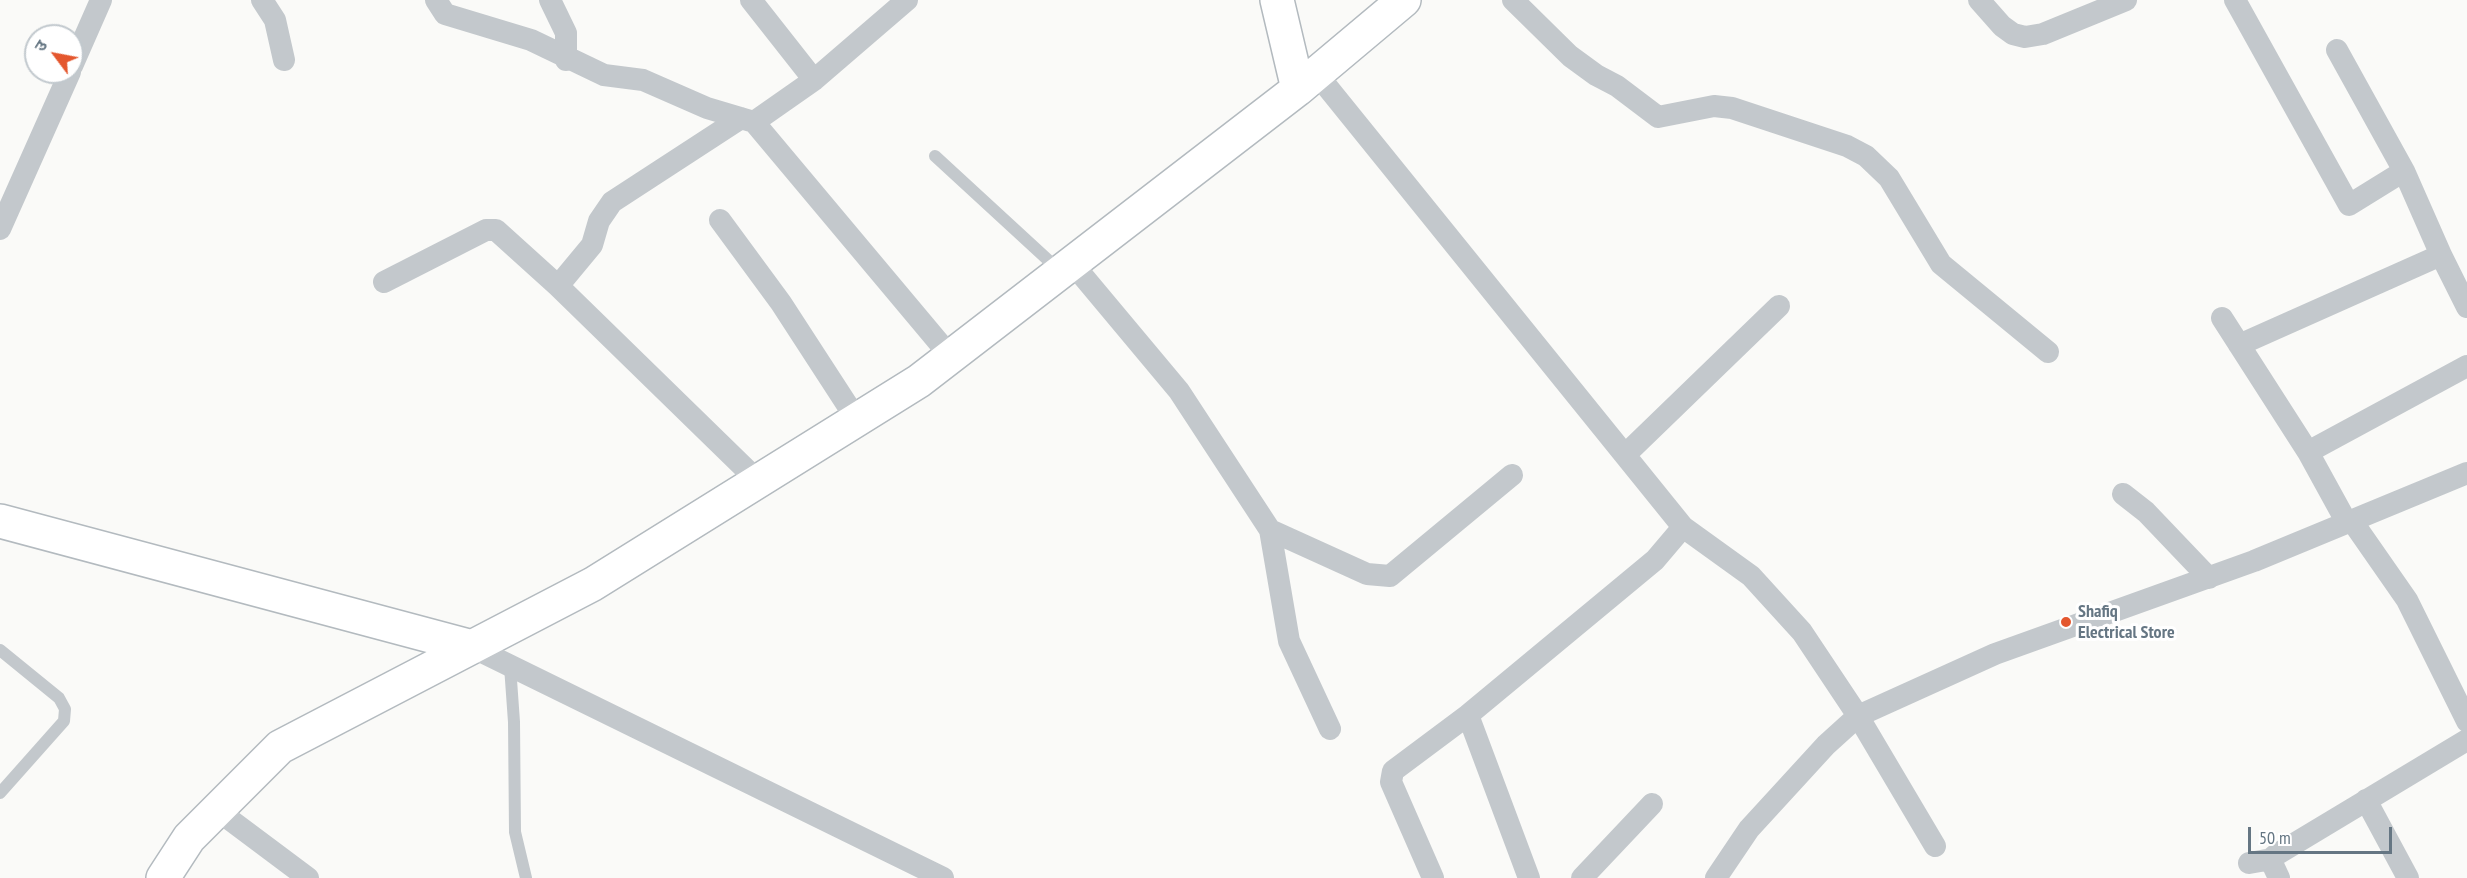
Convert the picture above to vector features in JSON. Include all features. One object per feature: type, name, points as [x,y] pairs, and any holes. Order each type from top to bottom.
[{"type":"main road","points":[[1277,0],[1307,81]]},
{"type":"main road","points":[[164,878],[189,838],[280,747],[593,584],[919,381],[1307,81],[1404,0]]},
{"type":"main road","points":[[0,521],[472,647]]},
{"type":"street","points":[[84,39],[101,0]]},
{"type":"street","points":[[262,0],[275,20],[284,60]]},
{"type":"street","points":[[436,0],[445,14],[531,40],[567,60],[604,75],[643,80],[707,108],[748,120],[951,357]]},
{"type":"street","points":[[550,0],[566,33],[567,60]]},
{"type":"street","points":[[751,0],[814,80]]},
{"type":"street","points":[[558,286],[592,245],[599,221],[612,202],[814,80],[907,0]]},
{"type":"street","points":[[1513,0],[1570,56],[1596,75],[1617,86],[1658,117],[1714,106],[1732,108],[1847,146],[1866,156],[1889,178],[1941,264],[2048,352]]},
{"type":"street","points":[[1979,0],[2002,26],[2013,34],[2025,37],[2043,34],[2126,0]]},
{"type":"street","points":[[2235,0],[2349,205],[2404,171]]},
{"type":"street","points":[[2337,50],[2404,171],[2467,307]]},
{"type":"street","points":[[1307,81],[1626,454],[1683,527],[1756,580],[1810,643],[1858,716],[1935,846]]},
{"type":"street","points":[[2,220],[64,84]]},
{"type":"street","points":[[720,220],[781,303],[857,420]]},
{"type":"street","points":[[384,282],[491,228],[558,286],[758,481]]},
{"type":"street","points":[[2239,345],[2441,255]]},
{"type":"street","points":[[1066,267],[1179,391],[1269,530],[1289,641],[1330,729]]},
{"type":"street","points":[[1626,454],[1779,306]]},
{"type":"street","points":[[2222,318],[2308,452],[2349,522],[2407,600],[2467,721]]},
{"type":"street","points":[[2308,452],[2467,366]]},
{"type":"street","points":[[1716,878],[1749,829],[1827,745],[1858,716],[1995,654],[2209,578],[2467,473]]},
{"type":"street","points":[[1269,530],[1367,574],[1390,576],[1512,475]]},
{"type":"street","points":[[2123,494],[2146,512],[2209,578]]},
{"type":"street","points":[[1433,878],[1391,777],[1393,771],[1468,715],[1655,560],[1683,527]]},
{"type":"street","points":[[472,647],[943,878]]},
{"type":"street","points":[[1468,715],[1529,878]]},
{"type":"street","points":[[2249,863],[2276,869],[2366,800],[2467,740]]},
{"type":"street","points":[[2366,800],[2408,878]]},
{"type":"street","points":[[1582,878],[1652,804]]},
{"type":"street","points":[[217,810],[308,878]]},
{"type":"lane","points":[[935,156],[1066,267]]},
{"type":"lane","points":[[0,650],[59,698],[65,709],[64,722],[0,794]]},
{"type":"lane","points":[[510,666],[514,722],[515,832],[526,878]]},
{"type":"place","name":"Shafiq Electrical Store","points":[[2066,622]]}]
